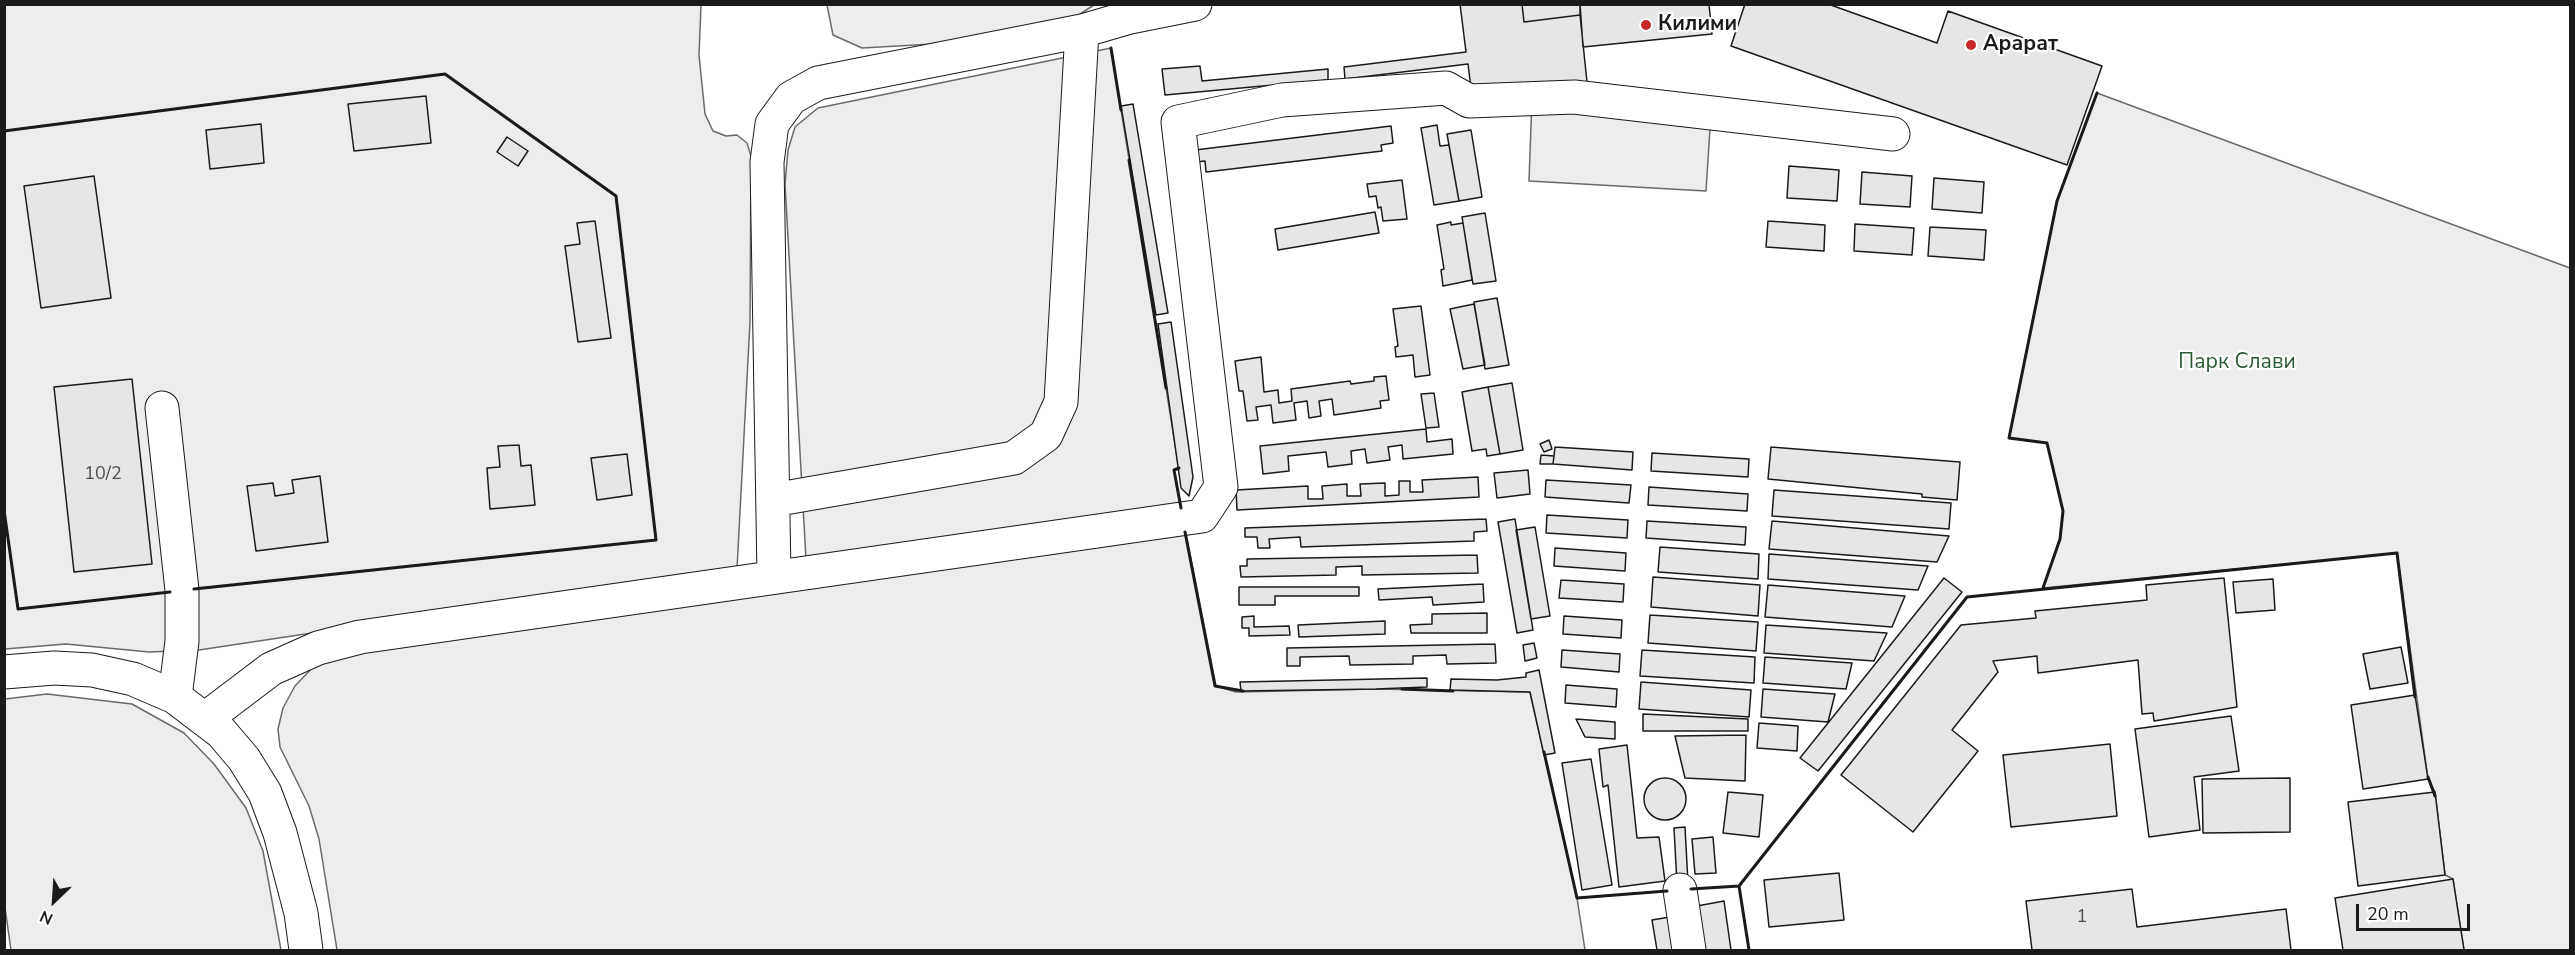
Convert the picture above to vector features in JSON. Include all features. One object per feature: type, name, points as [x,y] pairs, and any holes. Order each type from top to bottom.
[{"type":"street","points":[[774,576],[767,162],[772,124],[790,98],[818,82],[1102,20],[1195,4]]},
{"type":"street","points":[[773,500],[1014,458],[1046,435],[1061,402],[1102,20]]},
{"type":"street","points":[[205,719],[271,669],[329,645],[360,637],[1202,516],[1221,487],[1178,122],[1282,100],[1446,88],[1469,101],[1574,97],[1893,134]]},
{"type":"street","points":[[162,408],[182,590],[182,641],[175,697]]},
{"type":"street","points":[[4,672],[54,668],[92,670],[133,679],[175,697],[205,719],[244,759],[265,793],[280,833],[301,913],[306,951]]},
{"type":"street","points":[[1680,890],[1689,951]]},
{"type":"shaded area","points":[[5,5],[701,5],[699,55],[705,114],[713,131],[726,136],[737,135],[747,143],[751,156],[750,322],[737,569],[199,650],[149,652],[66,644],[5,649]]},
{"type":"shaded area","points":[[827,5],[1094,5],[1065,24],[951,43],[862,48],[833,35]]},
{"type":"shaded area","points":[[1111,48],[1179,469],[1174,470],[1180,505],[806,560],[785,184],[788,150],[795,127],[818,108]]},
{"type":"shaded area","name":"Парк Слави","points":[[2097,93],[2570,268],[2570,950],[2464,950],[2453,879],[2445,875],[2435,792],[2428,779],[2397,553],[2043,588],[2060,539],[2063,510],[2047,443],[2009,438],[2057,201]]},
{"type":"shaded area","points":[[1532,98],[1711,113],[1706,191],[1529,181]]},
{"type":"shaded area","points":[[1186,534],[1216,686],[1236,692],[1376,689],[1530,692],[1577,898],[1585,950],[337,950],[319,839],[309,806],[280,747],[278,729],[283,708],[295,686],[313,667],[332,656]]},
{"type":"shaded area","points":[[47,694],[132,704],[184,733],[214,764],[246,808],[263,851],[281,950],[11,950],[4,901],[5,699]]},
{"type":"building","points":[[1460,4],[1522,4],[1524,22],[1580,15],[1587,82],[1472,96],[1468,64],[1345,79],[1344,67],[1466,52]]},
{"type":"building","points":[[1522,4],[1580,4],[1580,15],[1524,22]]},
{"type":"building","name":"Килими","points":[[1580,4],[1709,4],[1712,34],[1583,47]]},
{"type":"building","points":[[1745,4],[1828,4],[1937,43],[1948,11],[2102,66],[2067,165],[1731,46]]},
{"type":"building","points":[[1200,66],[1202,81],[1328,69],[1328,80],[1165,95],[1162,69]]},
{"type":"building","points":[[426,96],[431,143],[354,151],[348,104]]},
{"type":"building","points":[[1133,104],[1168,313],[1156,315],[1121,106]]},
{"type":"building","points":[[261,124],[264,163],[210,169],[206,130]]},
{"type":"building","points":[[1437,125],[1440,146],[1449,145],[1459,201],[1434,205],[1421,128]]},
{"type":"building","points":[[1391,126],[1393,143],[1381,145],[1382,151],[1206,172],[1205,161],[1196,162],[1195,150]]},
{"type":"building","points":[[1471,130],[1482,197],[1459,201],[1447,134]]},
{"type":"building","points":[[507,137],[528,151],[518,166],[497,152]]},
{"type":"building","points":[[1789,166],[1839,170],[1837,201],[1787,198]]},
{"type":"building","points":[[1862,172],[1912,176],[1910,207],[1860,204]]},
{"type":"building","points":[[94,176],[111,298],[41,308],[24,186]]},
{"type":"building","points":[[1934,178],[1984,182],[1982,213],[1932,209]]},
{"type":"building","points":[[1402,180],[1407,219],[1383,221],[1381,207],[1378,208],[1376,196],[1369,197],[1367,184]]},
{"type":"building","points":[[1375,212],[1379,233],[1278,250],[1275,229]]},
{"type":"building","points":[[1485,213],[1496,281],[1473,284],[1462,217]]},
{"type":"building","points":[[595,221],[611,338],[578,342],[565,246],[580,244],[577,223]]},
{"type":"building","points":[[1768,221],[1825,225],[1824,251],[1766,247]]},
{"type":"building","points":[[1451,222],[1451,225],[1463,223],[1472,280],[1443,286],[1441,270],[1444,269],[1437,225]]},
{"type":"building","points":[[1855,224],[1914,228],[1912,255],[1854,251]]},
{"type":"building","points":[[1930,227],[1986,230],[1984,260],[1928,256]]},
{"type":"building","points":[[1497,298],[1509,365],[1485,369],[1474,302]]},
{"type":"building","points":[[1474,304],[1485,365],[1463,369],[1450,309]]},
{"type":"building","points":[[1421,306],[1430,375],[1415,377],[1413,355],[1396,357],[1395,347],[1398,346],[1393,309]]},
{"type":"building","points":[[1171,322],[1193,477],[1189,496],[1181,488],[1158,324]]},
{"type":"building","points":[[1261,357],[1264,392],[1278,390],[1279,403],[1292,401],[1291,389],[1350,381],[1351,384],[1374,381],[1374,377],[1386,376],[1389,400],[1380,401],[1381,408],[1334,415],[1332,399],[1319,401],[1321,416],[1309,418],[1307,401],[1294,403],[1296,420],[1273,423],[1271,405],[1256,407],[1258,420],[1247,421],[1243,391],[1239,391],[1235,361]]},
{"type":"building","points":[[132,379],[152,564],[74,572],[54,387]]},
{"type":"building","points":[[1512,383],[1523,450],[1500,454],[1488,387]]},
{"type":"building","points":[[1488,387],[1500,454],[1487,456],[1486,449],[1472,451],[1462,392]]},
{"type":"building","points":[[1434,393],[1439,427],[1426,428],[1421,394]]},
{"type":"building","points":[[1426,429],[1427,442],[1452,439],[1453,454],[1403,459],[1402,445],[1388,447],[1390,460],[1367,463],[1365,449],[1351,451],[1352,464],[1328,467],[1326,452],[1288,456],[1289,471],[1263,474],[1260,446]]},
{"type":"building","points":[[1549,440],[1552,449],[1544,452],[1540,444]]},
{"type":"building","points":[[519,445],[521,466],[531,465],[535,505],[490,509],[487,468],[500,467],[498,446]]},
{"type":"building","points":[[1555,447],[1633,452],[1632,470],[1553,464]]},
{"type":"building","points":[[1771,447],[1960,462],[1957,500],[1922,497],[1922,494],[1768,479]]},
{"type":"building","points":[[1652,453],[1749,459],[1748,477],[1651,471]]},
{"type":"building","points":[[627,454],[632,495],[597,500],[591,458]]},
{"type":"building","points":[[1541,455],[1554,456],[1553,464],[1540,464]]},
{"type":"building","points":[[1528,470],[1530,494],[1497,498],[1494,473]]},
{"type":"building","points":[[320,476],[328,542],[256,551],[247,486],[273,483],[275,496],[294,493],[292,480]]},
{"type":"building","points":[[1478,477],[1479,497],[1237,510],[1236,490],[1308,486],[1308,499],[1323,499],[1322,486],[1347,484],[1347,496],[1361,496],[1360,484],[1385,483],[1385,496],[1399,495],[1399,481],[1410,481],[1410,492],[1423,492],[1422,480]]},
{"type":"building","points":[[1546,480],[1631,485],[1629,503],[1545,497]]},
{"type":"building","points":[[1649,487],[1748,494],[1747,511],[1648,505]]},
{"type":"building","points":[[1774,490],[1951,503],[1949,529],[1772,516]]},
{"type":"building","points":[[1547,515],[1628,520],[1627,538],[1546,533]]},
{"type":"building","points":[[1486,519],[1487,531],[1474,532],[1474,541],[1301,547],[1300,537],[1269,539],[1270,548],[1258,548],[1257,537],[1245,537],[1245,528]]},
{"type":"building","points":[[1515,519],[1533,630],[1517,633],[1498,522]]},
{"type":"building","points":[[1647,521],[1746,527],[1745,545],[1646,538]]},
{"type":"building","points":[[1772,521],[1949,536],[1937,562],[1769,549]]},
{"type":"building","points":[[1535,527],[1550,616],[1531,619],[1516,530]]},
{"type":"building","points":[[1660,547],[1759,554],[1758,579],[1658,572]]},
{"type":"building","points":[[1555,548],[1626,553],[1625,571],[1554,566]]},
{"type":"building","points":[[1769,554],[1928,566],[1918,590],[1768,579]]},
{"type":"building","points":[[1477,555],[1478,573],[1362,575],[1362,566],[1336,567],[1336,575],[1241,577],[1240,566],[1247,566],[1247,559]]},
{"type":"building","points":[[1653,577],[1760,585],[1758,616],[1651,607]]},
{"type":"building","points":[[1944,578],[1962,592],[1818,771],[1800,758]]},
{"type":"building","points":[[2224,578],[2237,707],[2154,721],[2153,713],[2142,714],[2138,660],[2038,673],[2037,656],[1993,661],[1998,672],[1952,730],[1978,751],[1913,832],[1841,775],[1961,625],[2036,618],[2035,611],[2147,600],[2146,585]]},
{"type":"building","points":[[2273,579],[2275,610],[2236,613],[2233,582]]},
{"type":"building","points":[[1561,580],[1624,584],[1623,602],[1559,598]]},
{"type":"building","points":[[1483,584],[1484,602],[1433,605],[1432,597],[1379,600],[1378,589]]},
{"type":"building","points":[[1768,585],[1905,596],[1892,627],[1765,617]]},
{"type":"building","points":[[1239,587],[1359,587],[1359,596],[1275,596],[1275,605],[1239,605]]},
{"type":"building","points":[[1487,613],[1487,633],[1411,633],[1410,625],[1432,624],[1432,614]]},
{"type":"building","points":[[1650,615],[1758,622],[1756,651],[1648,643]]},
{"type":"building","points":[[1254,616],[1254,627],[1289,626],[1290,635],[1249,636],[1249,628],[1242,628],[1242,617]]},
{"type":"building","points":[[1564,616],[1622,620],[1621,638],[1563,634]]},
{"type":"building","points":[[1385,621],[1385,634],[1299,637],[1298,625]]},
{"type":"building","points":[[1766,625],[1887,633],[1874,661],[1764,653]]},
{"type":"building","points":[[1534,643],[1537,658],[1525,661],[1523,645]]},
{"type":"building","points":[[1495,644],[1496,663],[1447,664],[1446,655],[1413,656],[1413,664],[1350,665],[1349,656],[1300,657],[1300,666],[1287,666],[1287,648]]},
{"type":"building","points":[[2401,647],[2408,683],[2370,689],[2363,654]]},
{"type":"building","points":[[1562,650],[1620,654],[1619,672],[1561,667]]},
{"type":"building","points":[[1642,650],[1755,657],[1754,683],[1640,676]]},
{"type":"building","points":[[1765,657],[1852,663],[1846,689],[1763,683]]},
{"type":"building","points":[[1539,670],[1555,753],[1544,755],[1530,692],[1450,690],[1451,679],[1497,680],[1526,677],[1526,673]]},
{"type":"building","points":[[1427,678],[1427,687],[1376,689],[1241,691],[1240,682]]},
{"type":"building","points":[[1641,682],[1751,690],[1749,717],[1639,709]]},
{"type":"building","points":[[1566,685],[1617,689],[1616,707],[1565,703]]},
{"type":"building","points":[[1763,689],[1835,694],[1828,722],[1761,717]]},
{"type":"building","points":[[2415,695],[2428,779],[2363,789],[2351,705]]},
{"type":"building","points":[[1643,714],[1748,719],[1748,731],[1643,731]]},
{"type":"building","points":[[2231,716],[2239,771],[2194,777],[2200,830],[2149,837],[2135,729]]},
{"type":"building","points":[[1576,719],[1615,722],[1615,739],[1585,737]]},
{"type":"building","points":[[1759,723],[1798,726],[1797,751],[1757,748]]},
{"type":"building","points":[[1746,735],[1745,781],[1685,778],[1675,736]]},
{"type":"building","points":[[2110,744],[2117,816],[2011,827],[2003,755]]},
{"type":"building","points":[[1627,745],[1637,838],[1659,837],[1665,881],[1619,887],[1608,785],[1603,787],[1599,749]]},
{"type":"building","points":[[1591,759],[1612,885],[1582,890],[1562,763]]},
{"type":"building","points":[[1665,778],[1680,784],[1686,799],[1680,814],[1665,820],[1650,814],[1644,799],[1650,784]]},
{"type":"building","points":[[2290,778],[2290,832],[2203,833],[2202,779]]},
{"type":"building","points":[[1728,792],[1763,795],[1759,837],[1723,833]]},
{"type":"building","points":[[2435,792],[2445,875],[2358,886],[2348,802]]},
{"type":"building","points":[[1685,827],[1688,883],[1677,884],[1674,828]]},
{"type":"building","points":[[1713,837],[1716,873],[1695,874],[1692,839]]},
{"type":"building","points":[[1839,873],[1844,920],[1769,927],[1764,880]]},
{"type":"building","points":[[2453,879],[2464,950],[2343,950],[2335,898]]},
{"type":"building","points":[[2132,889],[2137,927],[2286,909],[2291,950],[2032,950],[2026,901]]},
{"type":"building","points":[[1724,901],[1731,950],[1693,950],[1686,908]]},
{"type":"building","points":[[1676,916],[1682,950],[1657,950],[1652,920]]},
{"type":"wall","points":[[1111,48],[1121,110]]},
{"type":"wall","points":[[4,131],[445,74],[616,196],[656,540],[194,589]]},
{"type":"wall","points":[[2043,588],[2060,539],[2063,511],[2047,443],[2009,438],[2057,201],[2097,93]]},
{"type":"wall","points":[[1129,160],[1166,388]]},
{"type":"wall","points":[[1179,468],[1174,470],[1181,508]]},
{"type":"wall","points":[[4,510],[18,609],[170,592]]},
{"type":"wall","points":[[1185,532],[1215,686],[1243,691]]},
{"type":"wall","points":[[1749,950],[1739,886],[1967,597],[2397,553],[2415,697]]},
{"type":"wall","points":[[1402,689],[1453,691]]},
{"type":"wall","points":[[1544,752],[1577,898],[1667,891]]},
{"type":"wall","points":[[2428,777],[2435,796]]},
{"type":"wall","points":[[1691,889],[1739,886]]},
{"type":"place","name":"Килими","points":[[1646,25]]},
{"type":"place","name":"Арарат","points":[[1971,45]]}]
